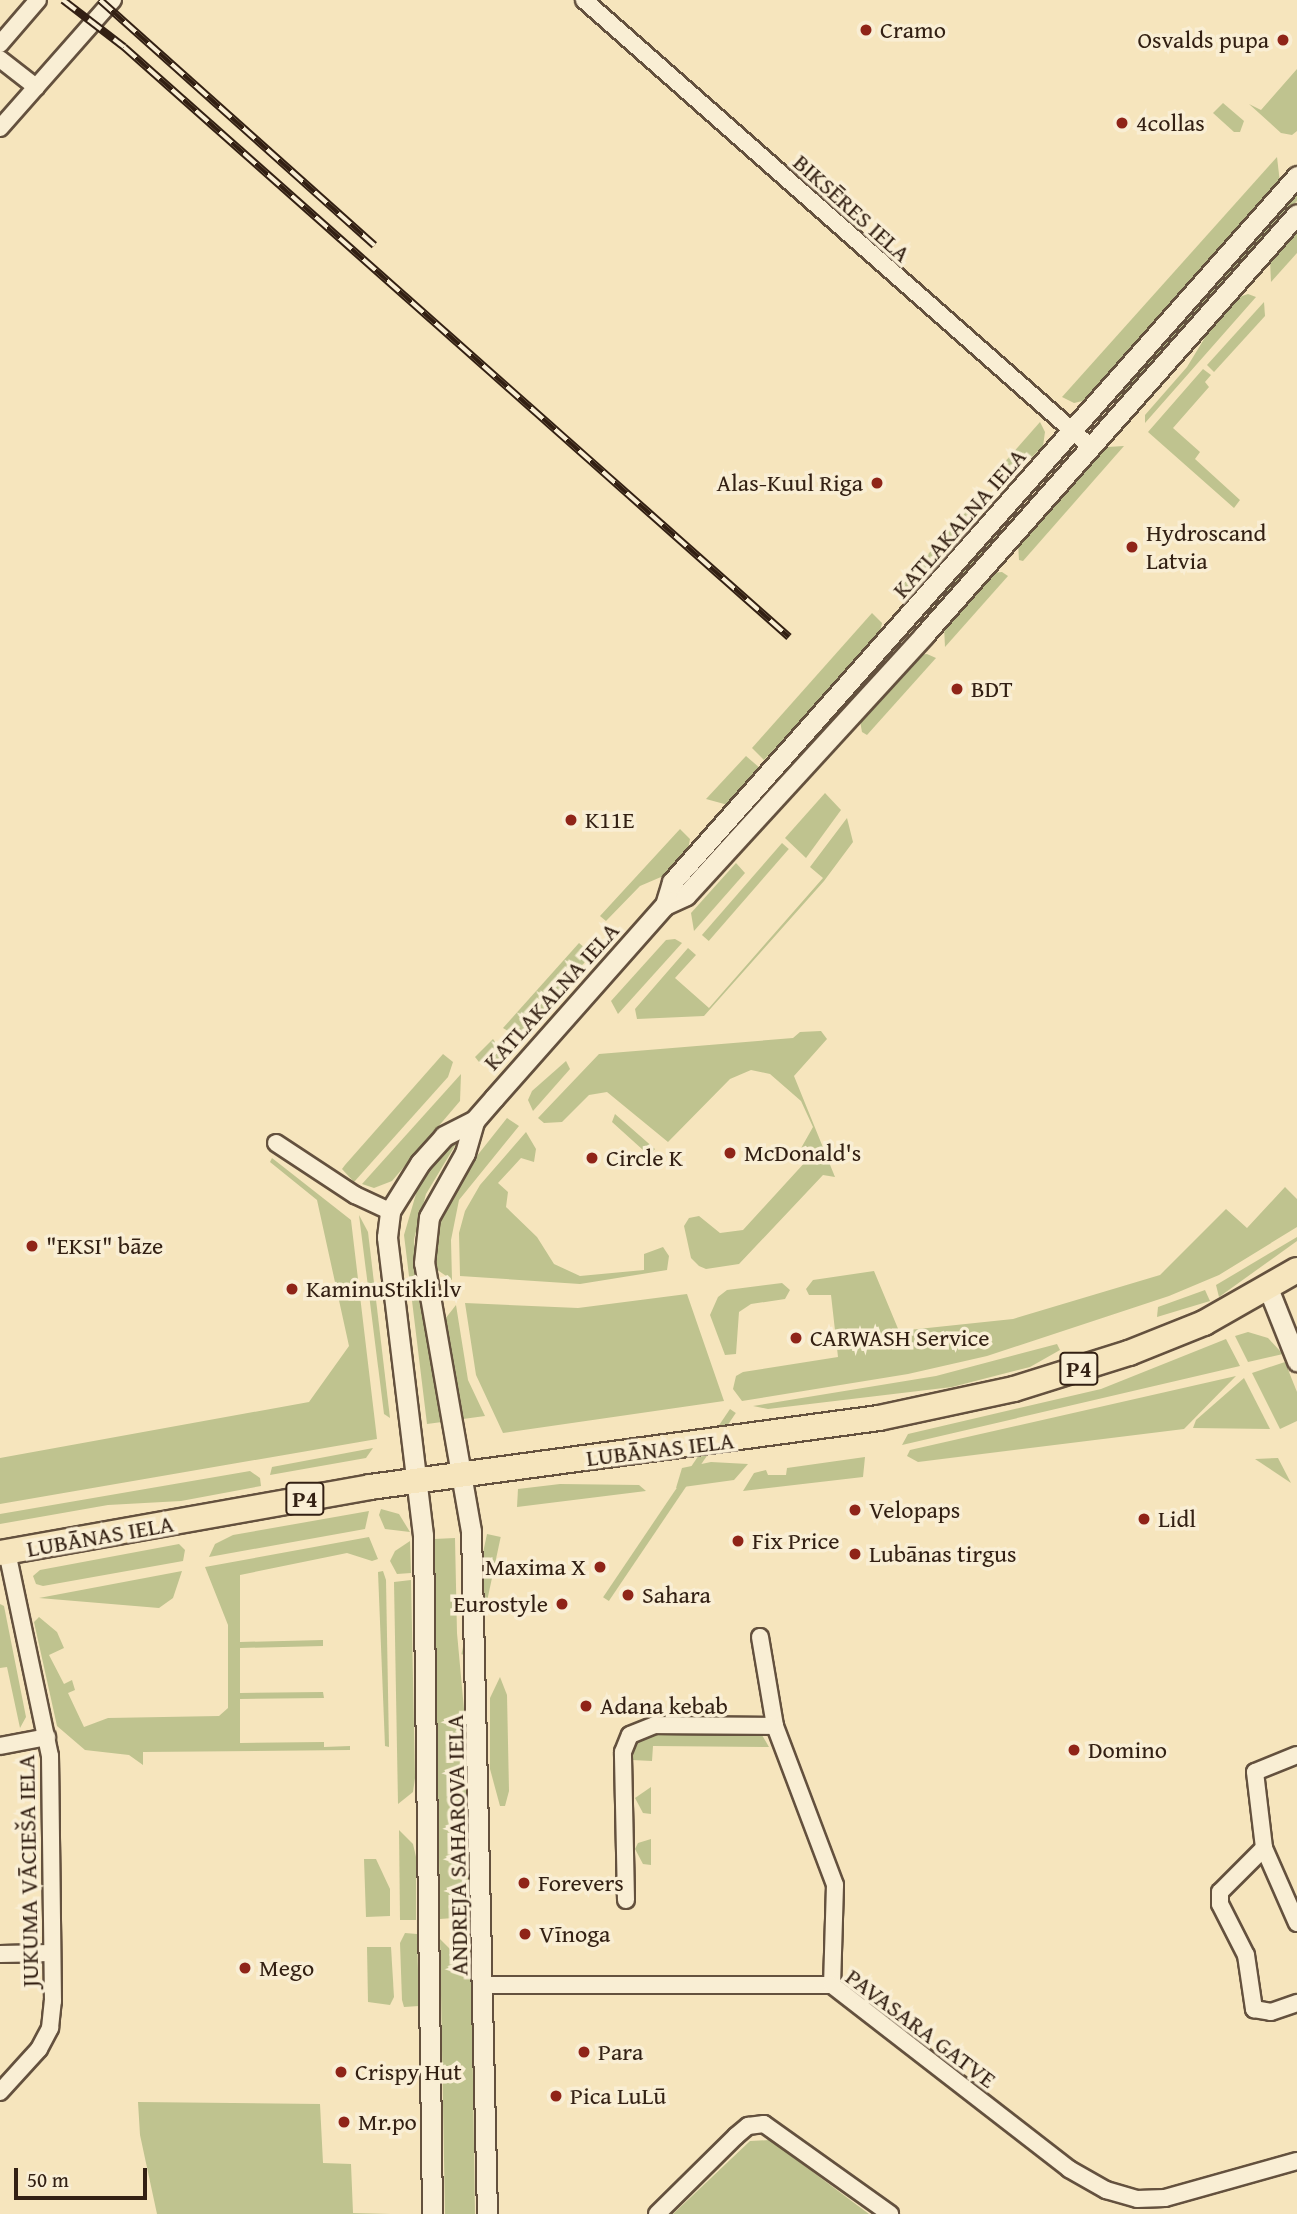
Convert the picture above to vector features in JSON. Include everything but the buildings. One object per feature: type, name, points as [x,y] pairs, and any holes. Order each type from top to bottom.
[{"type":"main road","name":"LUBĀNAS IELA","points":[[3,1553],[416,1481],[782,1434],[1014,1389],[1129,1353],[1204,1324],[1297,1270]]},
{"type":"street","points":[[0,44],[37,0]]},
{"type":"street","points":[[0,128],[113,0]]},
{"type":"street","name":"BIKSĒRES IELA","points":[[584,0],[1092,448]]},
{"type":"street","points":[[0,58],[36,87]]},
{"type":"street","name":"KATLAKALNA IELA","points":[[666,905],[672,883],[1297,176]]},
{"type":"street","name":"KATLAKALNA IELA","points":[[390,1211],[444,1136],[474,1121],[666,905],[686,895],[1092,448],[1297,214]]},
{"type":"street","name":"KATLAKALNA IELA","points":[[462,1475],[429,1293],[424,1241],[429,1217],[443,1186],[465,1153],[474,1121]]},
{"type":"street","points":[[276,1143],[336,1184],[390,1211],[388,1260],[416,1481]]},
{"type":"street","points":[[1268,1288],[1297,1361]]},
{"type":"street","name":"ANDREJA SAHAROVA IELA","points":[[462,1475],[471,1531],[477,1667],[485,1984],[487,2214]]},
{"type":"street","name":"ANDREJA SAHAROVA IELA","points":[[416,1481],[422,1535],[432,2214]]},
{"type":"street","name":"JUKUMA VĀCIEŠA IELA","points":[[1,2090],[39,2049],[50,2028],[52,1953],[47,1737],[3,1553]]},
{"type":"street","points":[[760,1637],[775,1726],[835,1885],[832,1986]]},
{"type":"street","points":[[626,1900],[623,1752],[630,1735],[655,1725],[775,1726]]},
{"type":"street","points":[[0,1746],[47,1737]]},
{"type":"street","points":[[1297,1755],[1255,1772],[1264,1848],[1297,1923]]},
{"type":"street","points":[[1264,1848],[1220,1892],[1220,1904],[1246,1955],[1254,2008],[1271,2012],[1297,2003]]},
{"type":"street","points":[[0,1954],[52,1953]]},
{"type":"street","name":"PAVASARA GATVE","points":[[485,1984],[832,1986],[1069,2169],[1106,2190],[1137,2199],[1165,2198],[1297,2161]]},
{"type":"street","points":[[657,2214],[748,2126],[764,2124],[890,2214]]},
{"type":"green space","points":[[1297,69],[1297,131],[1292,135],[1281,133],[1249,104],[1261,110]]},
{"type":"green space","points":[[1223,103],[1244,121],[1240,132],[1234,132],[1213,113]]},
{"type":"green space","points":[[1277,157],[1280,183],[1087,400],[1074,403],[1062,397]]},
{"type":"green space","points":[[1297,191],[1297,201],[1121,399],[1117,395]]},
{"type":"green space","points":[[1297,229],[1297,253],[1271,282],[1270,260]]},
{"type":"green space","points":[[1248,294],[1256,297],[1145,423],[1145,415],[1187,367],[1215,321],[1236,298]]},
{"type":"green space","points":[[1264,302],[1265,316],[1214,372],[1207,365]]},
{"type":"green space","points":[[1203,369],[1211,375],[1205,382],[1209,387],[1173,428],[1200,452],[1195,459],[1240,500],[1234,508],[1148,432]]},
{"type":"green space","points":[[1040,422],[1045,432],[1043,446],[997,492],[988,481]]},
{"type":"green space","points":[[1124,446],[1023,561],[1019,560],[1018,543],[1099,452],[1107,447]]},
{"type":"green space","points":[[1061,460],[944,597],[940,594],[1055,465]]},
{"type":"green space","points":[[981,489],[992,498],[929,576],[918,567]]},
{"type":"green space","points":[[908,572],[925,585],[914,595],[895,587]]},
{"type":"green space","points":[[1002,572],[1008,576],[945,647],[944,626],[991,573]]},
{"type":"green space","points":[[872,613],[882,623],[879,637],[764,760],[752,748]]},
{"type":"green space","points":[[927,654],[936,658],[867,735],[862,732],[860,721],[918,655]]},
{"type":"green space","points":[[746,756],[761,769],[728,805],[706,799]]},
{"type":"green space","points":[[825,793],[841,810],[806,858],[785,838]]},
{"type":"green space","points":[[847,818],[853,842],[824,881],[704,1016],[637,1019],[635,1009],[688,948],[696,955],[675,978],[709,1008],[823,878],[810,867]]},
{"type":"green space","points":[[680,829],[690,839],[688,850],[668,874],[640,886],[606,921],[600,916]]},
{"type":"green space","points":[[782,843],[789,849],[709,941],[702,935]]},
{"type":"green space","points":[[736,863],[745,873],[694,931],[691,913]]},
{"type":"green space","points":[[675,939],[682,943],[618,1014],[611,1001],[666,940]]},
{"type":"green space","points":[[579,943],[592,954],[523,1033],[513,1034],[503,1028]]},
{"type":"green space","points":[[821,1031],[827,1039],[794,1076],[835,1177],[823,1175],[739,1264],[706,1269],[699,1266],[691,1258],[684,1226],[689,1218],[699,1216],[720,1233],[743,1230],[807,1160],[800,1150],[813,1127],[801,1101],[770,1074],[751,1070],[730,1079],[668,1142],[607,1092],[589,1095],[562,1122],[544,1123],[538,1118],[599,1054],[793,1038],[800,1032]]},
{"type":"green space","points":[[493,1039],[502,1052],[499,1062],[479,1062],[475,1057]]},
{"type":"green space","points":[[443,1054],[453,1062],[448,1077],[354,1182],[342,1169]]},
{"type":"green space","points":[[566,1061],[570,1069],[533,1111],[528,1100],[532,1091]]},
{"type":"green space","points":[[461,1074],[460,1101],[392,1181],[374,1188],[362,1184]]},
{"type":"green space","points":[[615,1114],[655,1149],[645,1161],[643,1150],[612,1122]]},
{"type":"green space","points":[[507,1118],[519,1126],[459,1200],[451,1240],[452,1280],[436,1269],[435,1245],[441,1214],[461,1176]]},
{"type":"green space","points":[[526,1132],[536,1149],[534,1162],[521,1158],[498,1183],[508,1192],[506,1207],[537,1237],[554,1264],[580,1276],[644,1270],[644,1254],[663,1247],[669,1256],[667,1270],[580,1284],[460,1276],[459,1233],[465,1211],[480,1185]]},
{"type":"green space","points":[[459,1139],[426,1194],[414,1239],[416,1281],[442,1422],[427,1424],[404,1235],[418,1187],[446,1149]]},
{"type":"green space","points":[[272,1158],[351,1220],[377,1439],[0,1504],[0,1458],[309,1402],[349,1346],[317,1200],[270,1162]]},
{"type":"green space","points":[[1285,1187],[1297,1199],[1297,1227],[1219,1275],[1169,1296],[987,1356],[908,1374],[742,1401],[733,1389],[736,1376],[743,1372],[838,1357],[831,1295],[809,1295],[806,1289],[813,1280],[874,1271],[899,1331],[1013,1319],[1160,1275],[1226,1209],[1247,1228]]},
{"type":"green space","points":[[359,1215],[368,1232],[390,1418],[384,1414]]},
{"type":"green space","points":[[1297,1237],[1297,1241],[1219,1297],[1216,1285]]},
{"type":"green space","points":[[782,1283],[790,1290],[785,1299],[751,1304],[739,1312],[736,1354],[725,1355],[710,1315],[718,1297],[727,1290]]},
{"type":"green space","points":[[1205,1290],[1210,1301],[1157,1317],[1158,1307]]},
{"type":"green space","points":[[687,1294],[724,1401],[503,1433],[476,1375],[465,1303],[578,1308]]},
{"type":"green space","points":[[456,1305],[468,1380],[485,1416],[463,1419],[445,1319]]},
{"type":"green space","points":[[1248,1332],[1268,1338],[1283,1354],[1248,1362],[1235,1336]]},
{"type":"green space","points":[[1226,1339],[1240,1366],[902,1445],[908,1434],[1101,1389]]},
{"type":"green space","points":[[1057,1344],[1060,1350],[1030,1367],[952,1387],[768,1409],[753,1406],[936,1376]]},
{"type":"green space","points":[[1285,1362],[1297,1392],[1297,1421],[1280,1429],[1252,1373]]},
{"type":"green space","points":[[1236,1376],[1184,1429],[918,1462],[907,1456],[910,1450]]},
{"type":"green space","points":[[1244,1378],[1270,1429],[1193,1428],[1196,1420]]},
{"type":"green space","points":[[730,1409],[736,1413],[609,1601],[603,1597]]},
{"type":"green space","points":[[373,1448],[366,1458],[270,1475],[272,1467]]},
{"type":"green space","points":[[865,1457],[863,1477],[743,1491],[754,1473],[766,1470],[768,1475],[786,1475],[787,1468]]},
{"type":"green space","points":[[1278,1458],[1291,1483],[1255,1459]]},
{"type":"green space","points":[[711,1462],[748,1464],[734,1480],[676,1488],[682,1468]]},
{"type":"green space","points":[[250,1471],[260,1478],[261,1486],[181,1501],[108,1505],[0,1524],[0,1514]]},
{"type":"green space","points":[[560,1484],[639,1485],[646,1491],[517,1507],[518,1489]]},
{"type":"green space","points":[[381,1509],[399,1514],[410,1532],[385,1529],[379,1515]]},
{"type":"green space","points":[[369,1511],[365,1529],[209,1557],[215,1544],[233,1535]]},
{"type":"green space","points":[[487,1534],[501,1537],[475,1657],[461,1654]]},
{"type":"green space","points":[[369,1537],[378,1559],[372,1561],[347,1553],[240,1575],[240,1642],[323,1640],[323,1646],[240,1648],[240,1693],[323,1692],[324,1698],[240,1699],[240,1743],[324,1742],[324,1747],[350,1746],[350,1750],[143,1752],[143,1765],[129,1755],[85,1750],[57,1726],[34,1622],[39,1617],[57,1632],[64,1648],[49,1655],[64,1684],[72,1680],[75,1690],[68,1693],[84,1727],[108,1718],[219,1716],[228,1708],[228,1625],[205,1567]]},
{"type":"green space","points":[[455,1538],[457,1633],[466,1731],[471,1930],[453,1918],[440,1919],[434,1539]]},
{"type":"green space","points":[[410,1541],[411,1573],[397,1574],[390,1561],[395,1551]]},
{"type":"green space","points":[[179,1544],[185,1550],[183,1561],[43,1586],[36,1584],[33,1576],[40,1570]]},
{"type":"green space","points":[[182,1571],[173,1598],[159,1608],[39,1598]]},
{"type":"green space","points":[[383,1571],[386,1580],[389,1747],[385,1746],[378,1572]]},
{"type":"green space","points":[[411,1580],[415,1778],[413,1792],[398,1804],[394,1582]]},
{"type":"green space","points":[[0,1604],[4,1606],[26,1717],[20,1728],[7,1667],[0,1668]]},
{"type":"green space","points":[[500,1677],[507,1695],[509,1791],[505,1806],[500,1806],[490,1769],[490,1698]]},
{"type":"green space","points":[[752,1732],[762,1735],[769,1747],[653,1746],[652,1761],[632,1760],[637,1739],[648,1733]]},
{"type":"green space","points":[[651,1787],[651,1814],[643,1813],[635,1798]]},
{"type":"green space","points":[[399,1830],[413,1844],[416,1857],[416,1920],[400,1920]]},
{"type":"green space","points":[[651,1839],[651,1865],[643,1864],[635,1849],[638,1843]]},
{"type":"green space","points":[[364,1859],[376,1859],[390,1889],[390,1916],[366,1917]]},
{"type":"green space","points":[[405,1933],[417,1934],[419,2006],[404,2007],[402,2000],[400,1943]]},
{"type":"green space","points":[[440,1939],[453,1952],[471,1951],[475,2214],[445,2214]]},
{"type":"green space","points":[[367,1947],[391,1947],[394,1997],[390,2005],[368,2002]]},
{"type":"green space","points":[[138,2102],[320,2104],[323,2163],[351,2164],[353,2213],[391,2214],[157,2214],[140,2135]]},
{"type":"green space","points":[[770,2140],[869,2214],[673,2214],[750,2141]]},
{"type":"railway","points":[[63,0],[124,47],[789,637]]},
{"type":"railway","points":[[100,0],[374,245]]},
{"type":"place","name":"Cramo","points":[[866,30]]},
{"type":"place","name":"Osvalds pupa","points":[[1283,40]]},
{"type":"place","name":"4collas","points":[[1122,123]]},
{"type":"place","name":"Alas-Kuul Riga","points":[[877,483]]},
{"type":"place","name":"Hydroscand Latvia","points":[[1132,547]]},
{"type":"place","name":"BDT","points":[[957,689]]},
{"type":"place","name":"K11E","points":[[571,820]]},
{"type":"place","name":"McDonald's","points":[[730,1153]]},
{"type":"place","name":"Circle K","points":[[592,1158]]},
{"type":"place","name":"\"EKSI\" bāze","points":[[32,1246]]},
{"type":"place","name":"KaminuStikli.lv","points":[[292,1289]]},
{"type":"place","name":"CARWASH Service","points":[[796,1338]]},
{"type":"place","name":"Velopaps","points":[[855,1510]]},
{"type":"place","name":"Lidl","points":[[1144,1519]]},
{"type":"place","name":"Fix Price","points":[[738,1541]]},
{"type":"place","name":"Lubānas tirgus","points":[[855,1554]]},
{"type":"place","name":"Maxima X","points":[[600,1567]]},
{"type":"place","name":"Sahara","points":[[628,1595]]},
{"type":"place","name":"Eurostyle","points":[[562,1604]]},
{"type":"place","name":"Adana kebab","points":[[586,1706]]},
{"type":"place","name":"Domino","points":[[1074,1750]]},
{"type":"place","name":"Forevers","points":[[524,1883]]},
{"type":"place","name":"Vīnoga","points":[[525,1934]]},
{"type":"place","name":"Mego","points":[[245,1968]]},
{"type":"place","name":"Para","points":[[584,2052]]},
{"type":"place","name":"Crispy Hut","points":[[341,2072]]},
{"type":"place","name":"Pica LuLū","points":[[556,2096]]},
{"type":"place","name":"Mr.po","points":[[344,2122]]}]
